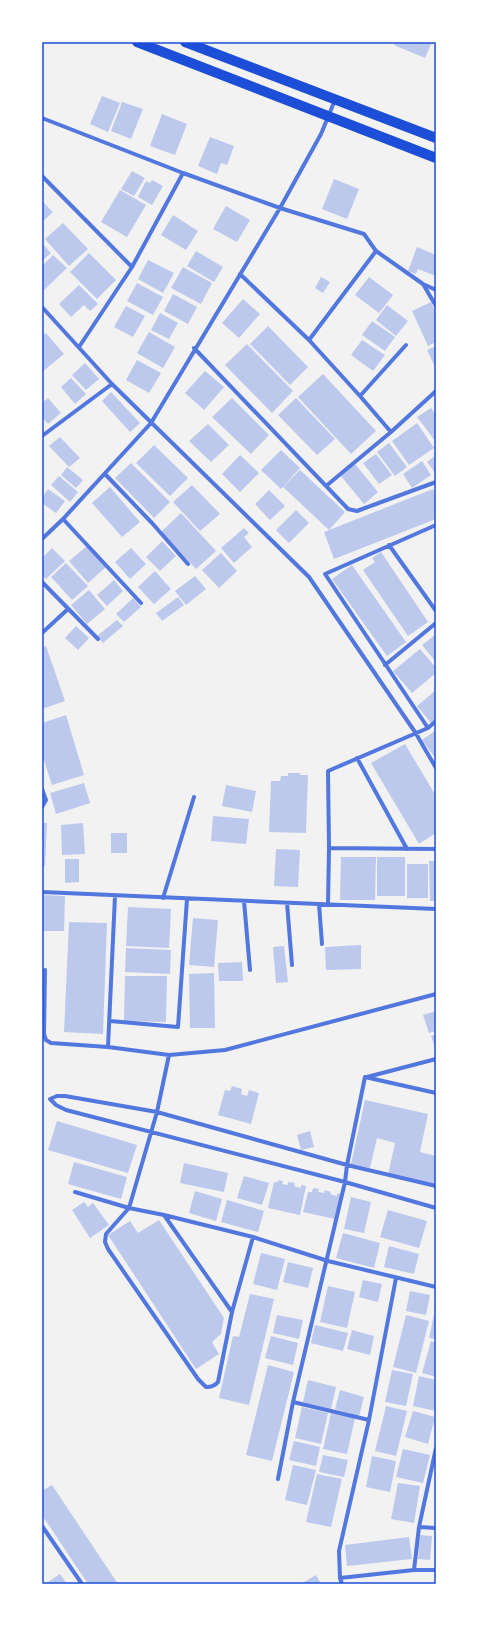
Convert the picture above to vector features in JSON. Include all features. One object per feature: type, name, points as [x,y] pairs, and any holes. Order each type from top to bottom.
[{"type":"main road","points":[[137,42],[436,158]]},
{"type":"main road","points":[[185,42],[436,138]]},
{"type":"street","points":[[42,539],[63,519],[151,423],[194,348],[280,208],[321,134],[336,100]]},
{"type":"street","points":[[42,118],[183,173],[280,208],[364,234],[376,251],[423,284],[436,290]]},
{"type":"street","points":[[79,347],[132,267],[183,173]]},
{"type":"street","points":[[42,176],[132,267]]},
{"type":"street","points":[[309,340],[376,251]]},
{"type":"street","points":[[240,274],[309,340],[391,432]]},
{"type":"street","points":[[423,284],[436,306]]},
{"type":"street","points":[[42,307],[112,384],[309,577],[415,732],[436,768]]},
{"type":"street","points":[[360,396],[406,345]]},
{"type":"street","points":[[194,348],[348,509],[357,511],[436,482]]},
{"type":"street","points":[[42,434],[112,384]]},
{"type":"street","points":[[326,486],[391,432],[436,391]]},
{"type":"street","points":[[105,474],[152,523],[188,564]]},
{"type":"street","points":[[63,519],[141,603]]},
{"type":"street","points":[[428,728],[325,574],[389,545],[436,526]]},
{"type":"street","points":[[389,545],[436,611]]},
{"type":"street","points":[[42,582],[98,639]]},
{"type":"street","points":[[42,633],[68,609]]},
{"type":"street","points":[[385,665],[436,624]]},
{"type":"street","points":[[328,904],[328,771],[415,732],[428,728],[436,721]]},
{"type":"street","points":[[357,758],[407,849]]},
{"type":"street","points":[[42,789],[46,800],[42,808]]},
{"type":"street","points":[[163,898],[194,797]]},
{"type":"street","points":[[329,848],[436,849]]},
{"type":"street","points":[[42,892],[436,909]]},
{"type":"street","points":[[108,1047],[115,896]]},
{"type":"street","points":[[110,1021],[178,1027],[187,899]]},
{"type":"street","points":[[244,901],[250,970]]},
{"type":"street","points":[[287,902],[292,965]]},
{"type":"street","points":[[319,904],[322,944]]},
{"type":"street","points":[[45,970],[44,1034],[46,1040],[51,1043],[108,1047],[169,1055],[225,1050],[436,994]]},
{"type":"street","points":[[169,1055],[157,1112],[129,1208],[106,1234],[105,1242],[198,1379],[206,1387],[211,1387],[218,1382],[232,1312],[253,1237]]},
{"type":"street","points":[[365,1077],[436,1059]]},
{"type":"street","points":[[365,1077],[436,1093]]},
{"type":"street","points":[[278,1479],[293,1402],[328,1262],[365,1077]]},
{"type":"street","points":[[436,1186],[347,1165],[157,1112],[65,1096],[57,1096],[50,1099],[56,1105],[66,1110],[345,1182],[436,1208]]},
{"type":"street","points":[[75,1192],[129,1208],[253,1237],[328,1262],[436,1287]]},
{"type":"street","points":[[164,1215],[232,1312]]},
{"type":"street","points":[[342,1584],[340,1578],[339,1551],[369,1420],[396,1278]]},
{"type":"street","points":[[293,1402],[369,1420]]},
{"type":"street","points":[[414,1570],[419,1527],[436,1448]]},
{"type":"street","points":[[42,1526],[82,1584]]},
{"type":"street","points":[[419,1527],[436,1528]]},
{"type":"street","points":[[340,1578],[414,1570],[436,1570]]},
{"type":"building","points":[[396,42],[432,42],[425,58],[394,45]]},
{"type":"building","points":[[102,96],[120,103],[108,132],[90,124]]},
{"type":"building","points":[[122,102],[143,109],[131,139],[111,131]]},
{"type":"building","points":[[162,114],[187,124],[175,155],[150,146]]},
{"type":"building","points":[[210,137],[234,146],[227,165],[221,163],[217,174],[198,166]]},
{"type":"building","points":[[132,171],[145,178],[134,196],[121,189]]},
{"type":"building","points":[[334,179],[359,189],[347,219],[322,209]]},
{"type":"building","points":[[152,180],[163,186],[152,205],[138,197],[146,181],[150,183]]},
{"type":"building","points":[[120,190],[146,205],[127,237],[101,222]]},
{"type":"building","points":[[42,201],[53,212],[42,222]]},
{"type":"building","points":[[226,206],[250,220],[237,242],[213,229]]},
{"type":"building","points":[[173,215],[198,231],[186,250],[161,235]]},
{"type":"building","points":[[63,223],[88,249],[69,266],[45,239]]},
{"type":"building","points":[[42,243],[51,253],[42,261]]},
{"type":"building","points":[[417,247],[436,255],[436,276],[418,269],[416,274],[408,271]]},
{"type":"building","points":[[196,251],[223,267],[214,282],[187,266]]},
{"type":"building","points":[[89,253],[116,280],[97,299],[70,272]]},
{"type":"building","points":[[53,255],[67,268],[44,290],[42,288],[42,266]]},
{"type":"building","points":[[148,260],[174,273],[163,293],[138,279]]},
{"type":"building","points":[[183,267],[212,283],[201,304],[171,288]]},
{"type":"building","points":[[321,277],[330,282],[323,293],[315,288]]},
{"type":"building","points":[[369,277],[393,295],[379,313],[355,295]]},
{"type":"building","points":[[137,283],[163,297],[153,315],[127,301]]},
{"type":"building","points":[[79,285],[98,304],[90,311],[84,305],[71,317],[59,304]]},
{"type":"building","points":[[173,294],[197,307],[188,324],[164,311]]},
{"type":"building","points":[[243,299],[260,314],[239,338],[222,323]]},
{"type":"building","points":[[431,302],[436,313],[436,342],[428,346],[412,311]]},
{"type":"building","points":[[387,305],[408,321],[396,336],[376,320]]},
{"type":"building","points":[[126,306],[145,316],[133,337],[114,327]]},
{"type":"building","points":[[160,313],[178,323],[169,339],[151,330]]},
{"type":"building","points":[[372,321],[395,337],[385,351],[362,335]]},
{"type":"building","points":[[268,326],[308,367],[290,385],[250,344]]},
{"type":"building","points":[[149,332],[175,347],[163,368],[137,353]]},
{"type":"building","points":[[46,333],[64,354],[42,372],[42,336]]},
{"type":"building","points":[[362,340],[385,355],[373,371],[351,355]]},
{"type":"building","points":[[247,344],[293,391],[272,413],[225,365]]},
{"type":"building","points":[[436,346],[436,369],[427,350]]},
{"type":"building","points":[[137,360],[161,373],[149,393],[126,380]]},
{"type":"building","points":[[85,363],[99,379],[86,390],[72,375]]},
{"type":"building","points":[[205,371],[224,387],[204,410],[185,393]]},
{"type":"building","points":[[323,374],[376,431],[351,454],[298,397]]},
{"type":"building","points":[[71,378],[86,394],[75,404],[61,387]]},
{"type":"building","points":[[111,392],[140,423],[130,432],[102,401]]},
{"type":"building","points":[[48,398],[61,413],[48,424],[42,417],[42,403]]},
{"type":"building","points":[[232,398],[269,435],[251,454],[212,417]]},
{"type":"building","points":[[296,398],[335,439],[317,455],[278,415]]},
{"type":"building","points":[[431,408],[436,415],[436,442],[417,417]]},
{"type":"building","points":[[417,423],[434,448],[409,465],[392,441]]},
{"type":"building","points":[[208,424],[229,445],[211,462],[189,441]]},
{"type":"building","points":[[60,437],[80,458],[69,467],[49,446]]},
{"type":"building","points":[[389,443],[407,467],[395,476],[377,452]]},
{"type":"building","points":[[154,445],[188,478],[170,496],[136,463]]},
{"type":"building","points":[[281,450],[300,468],[281,489],[261,470]]},
{"type":"building","points":[[376,454],[392,475],[379,484],[363,463]]},
{"type":"building","points":[[240,455],[259,473],[240,492],[222,474]]},
{"type":"building","points":[[436,455],[436,474],[427,462]]},
{"type":"building","points":[[422,461],[431,475],[412,488],[403,474]]},
{"type":"building","points":[[131,463],[170,502],[154,518],[115,478]]},
{"type":"building","points":[[355,464],[378,492],[364,504],[341,476]]},
{"type":"building","points":[[67,467],[83,480],[76,488],[61,475]]},
{"type":"building","points":[[300,470],[345,512],[329,530],[283,487]]},
{"type":"building","points":[[59,476],[78,492],[70,502],[51,485]]},
{"type":"building","points":[[192,485],[220,514],[200,531],[173,502]]},
{"type":"building","points":[[110,487],[140,522],[122,537],[92,503]]},
{"type":"building","points":[[48,489],[65,501],[56,513],[42,503],[42,498]]},
{"type":"building","points":[[433,489],[436,498],[436,519],[334,559],[324,532]]},
{"type":"building","points":[[269,490],[285,506],[270,520],[255,504]]},
{"type":"building","points":[[296,510],[309,523],[289,543],[276,530]]},
{"type":"building","points":[[181,513],[216,551],[196,569],[161,532]]},
{"type":"building","points":[[244,528],[249,533],[244,537],[252,547],[234,563],[221,548]]},
{"type":"building","points":[[162,541],[176,556],[160,571],[146,557]]},
{"type":"building","points":[[87,546],[106,567],[88,583],[69,561]]},
{"type":"building","points":[[52,548],[65,561],[46,579],[42,575],[42,558]]},
{"type":"building","points":[[131,548],[146,564],[130,579],[115,562]]},
{"type":"building","points":[[381,552],[428,622],[408,636],[363,570],[375,562],[372,558]]},
{"type":"building","points":[[221,553],[237,571],[219,588],[202,570]]},
{"type":"building","points":[[66,563],[88,586],[72,600],[51,577]]},
{"type":"building","points":[[352,565],[406,642],[387,656],[332,579]]},
{"type":"building","points":[[155,571],[171,589],[154,604],[138,587]]},
{"type":"building","points":[[195,576],[206,589],[186,605],[175,591]]},
{"type":"building","points":[[114,580],[123,591],[107,606],[97,595]]},
{"type":"building","points":[[89,590],[105,609],[87,624],[71,605]]},
{"type":"building","points":[[178,597],[184,605],[162,621],[156,613]]},
{"type":"building","points":[[133,598],[141,607],[124,622],[116,614]]},
{"type":"building","points":[[117,620],[123,626],[103,643],[97,636]]},
{"type":"building","points":[[76,626],[89,638],[78,650],[65,638]]},
{"type":"building","points":[[436,634],[436,662],[422,645]]},
{"type":"building","points":[[46,646],[65,701],[42,709],[42,647]]},
{"type":"building","points":[[420,649],[436,668],[436,673],[412,693],[393,671]]},
{"type":"building","points":[[436,690],[436,718],[431,723],[417,706]]},
{"type":"building","points":[[66,715],[84,775],[52,785],[42,754],[42,723]]},
{"type":"building","points":[[436,730],[436,759],[422,740]]},
{"type":"building","points":[[405,744],[436,796],[436,833],[419,844],[371,763]]},
{"type":"building","points":[[288,773],[308,775],[306,833],[269,832],[271,781],[280,781],[281,776],[288,776]]},
{"type":"building","points":[[84,783],[90,803],[56,814],[50,793]]},
{"type":"building","points":[[226,785],[256,791],[252,812],[222,806]]},
{"type":"building","points":[[213,816],[249,819],[246,844],[211,841]]},
{"type":"building","points":[[42,823],[47,823],[45,866],[42,866]]},
{"type":"building","points":[[83,823],[85,854],[62,855],[61,825]]},
{"type":"building","points":[[111,833],[127,833],[127,853],[111,853]]},
{"type":"building","points":[[276,849],[300,850],[298,887],[274,886]]},
{"type":"building","points":[[341,857],[376,857],[375,900],[340,900]]},
{"type":"building","points":[[377,857],[405,857],[405,896],[377,896]]},
{"type":"building","points":[[65,859],[79,859],[79,882],[65,883]]},
{"type":"building","points":[[429,861],[436,861],[436,901],[430,901]]},
{"type":"building","points":[[407,864],[428,864],[428,898],[407,898]]},
{"type":"building","points":[[42,895],[65,896],[64,931],[42,931]]},
{"type":"building","points":[[128,907],[171,909],[169,948],[126,946]]},
{"type":"building","points":[[193,918],[218,920],[214,967],[189,965]]},
{"type":"building","points":[[69,922],[107,923],[103,1034],[64,1032]]},
{"type":"building","points":[[361,945],[361,969],[326,970],[325,947]]},
{"type":"building","points":[[284,946],[288,982],[276,983],[273,947]]},
{"type":"building","points":[[126,948],[171,950],[170,974],[125,972]]},
{"type":"building","points":[[242,962],[243,981],[219,981],[218,963]]},
{"type":"building","points":[[214,973],[215,1028],[190,1028],[189,974]]},
{"type":"building","points":[[125,976],[167,976],[166,1022],[124,1021]]},
{"type":"building","points":[[436,1011],[436,1031],[429,1033],[423,1015]]},
{"type":"building","points":[[436,1034],[436,1051],[431,1036]]},
{"type":"building","points":[[232,1086],[242,1089],[241,1094],[247,1096],[249,1090],[259,1093],[251,1124],[218,1115],[225,1090],[230,1091]]},
{"type":"building","points":[[365,1100],[428,1114],[420,1152],[436,1156],[435,1184],[388,1174],[395,1143],[377,1138],[370,1168],[351,1164]]},
{"type":"building","points":[[57,1121],[137,1145],[128,1173],[48,1150]]},
{"type":"building","points":[[310,1131],[314,1147],[301,1150],[297,1135]]},
{"type":"building","points":[[74,1162],[127,1177],[121,1199],[68,1184]]},
{"type":"building","points":[[184,1163],[228,1173],[224,1192],[180,1183]]},
{"type":"building","points":[[244,1176],[269,1183],[262,1205],[237,1198]]},
{"type":"building","points":[[278,1180],[283,1181],[282,1184],[288,1185],[288,1182],[295,1183],[294,1186],[301,1188],[301,1185],[306,1186],[300,1215],[268,1208],[274,1182],[278,1182]]},
{"type":"building","points":[[313,1188],[319,1189],[318,1192],[324,1193],[325,1190],[331,1192],[330,1194],[337,1196],[337,1193],[341,1194],[335,1219],[303,1212],[308,1192],[312,1192]]},
{"type":"building","points":[[195,1191],[222,1199],[216,1221],[189,1213]]},
{"type":"building","points":[[351,1197],[371,1202],[364,1233],[344,1229]]},
{"type":"building","points":[[227,1200],[264,1211],[258,1232],[221,1222]]},
{"type":"building","points":[[84,1202],[88,1207],[93,1203],[109,1225],[90,1238],[72,1210]]},
{"type":"building","points":[[388,1210],[427,1221],[419,1248],[380,1237]]},
{"type":"building","points":[[159,1220],[224,1318],[221,1334],[212,1342],[219,1354],[196,1369],[108,1235],[130,1221],[138,1233]]},
{"type":"building","points":[[343,1233],[380,1243],[374,1268],[336,1258]]},
{"type":"building","points":[[389,1246],[419,1254],[414,1274],[384,1267]]},
{"type":"building","points":[[261,1253],[285,1259],[277,1290],[253,1284]]},
{"type":"building","points":[[288,1262],[313,1268],[308,1288],[283,1282]]},
{"type":"building","points":[[363,1280],[382,1284],[378,1302],[359,1297]]},
{"type":"building","points":[[328,1286],[355,1292],[347,1328],[320,1322]]},
{"type":"building","points":[[410,1291],[430,1295],[426,1315],[406,1311]]},
{"type":"building","points":[[250,1294],[274,1299],[249,1405],[219,1398],[233,1336],[239,1337]]},
{"type":"building","points":[[435,1310],[436,1311],[436,1339],[429,1338]]},
{"type":"building","points":[[277,1315],[303,1320],[299,1339],[273,1333]]},
{"type":"building","points":[[406,1315],[429,1321],[416,1373],[393,1367]]},
{"type":"building","points":[[315,1325],[348,1333],[343,1351],[311,1343]]},
{"type":"building","points":[[352,1330],[374,1336],[370,1355],[347,1349]]},
{"type":"building","points":[[271,1336],[298,1343],[293,1365],[265,1358]]},
{"type":"building","points":[[431,1341],[436,1343],[436,1377],[422,1373]]},
{"type":"building","points":[[268,1365],[294,1372],[272,1461],[246,1455]]},
{"type":"building","points":[[392,1370],[413,1374],[406,1406],[385,1402]]},
{"type":"building","points":[[419,1376],[436,1380],[436,1411],[413,1406]]},
{"type":"building","points":[[308,1380],[336,1387],[331,1409],[303,1402]]},
{"type":"building","points":[[340,1390],[364,1397],[359,1416],[335,1409]]},
{"type":"building","points":[[386,1406],[407,1411],[396,1456],[375,1451]]},
{"type":"building","points":[[302,1407],[328,1413],[321,1444],[295,1438]]},
{"type":"building","points":[[413,1411],[435,1417],[428,1444],[405,1437]]},
{"type":"building","points":[[331,1413],[355,1418],[347,1454],[323,1449]]},
{"type":"building","points":[[294,1441],[320,1447],[316,1466],[289,1460]]},
{"type":"building","points":[[403,1449],[430,1455],[423,1483],[396,1477]]},
{"type":"building","points":[[323,1455],[348,1460],[344,1477],[319,1472]]},
{"type":"building","points":[[372,1456],[396,1461],[390,1492],[366,1487]]},
{"type":"building","points":[[293,1465],[316,1470],[307,1505],[285,1500]]},
{"type":"building","points":[[317,1474],[342,1479],[331,1527],[306,1522]]},
{"type":"building","points":[[398,1483],[420,1486],[414,1523],[391,1519]]},
{"type":"building","points":[[52,1485],[118,1584],[88,1584],[42,1515],[42,1491]]},
{"type":"building","points":[[420,1535],[432,1536],[430,1560],[418,1559]]},
{"type":"building","points":[[409,1537],[412,1559],[347,1566],[345,1545]]},
{"type":"building","points":[[60,1574],[67,1584],[45,1584]]},
{"type":"building","points":[[316,1575],[321,1584],[301,1584]]}]
